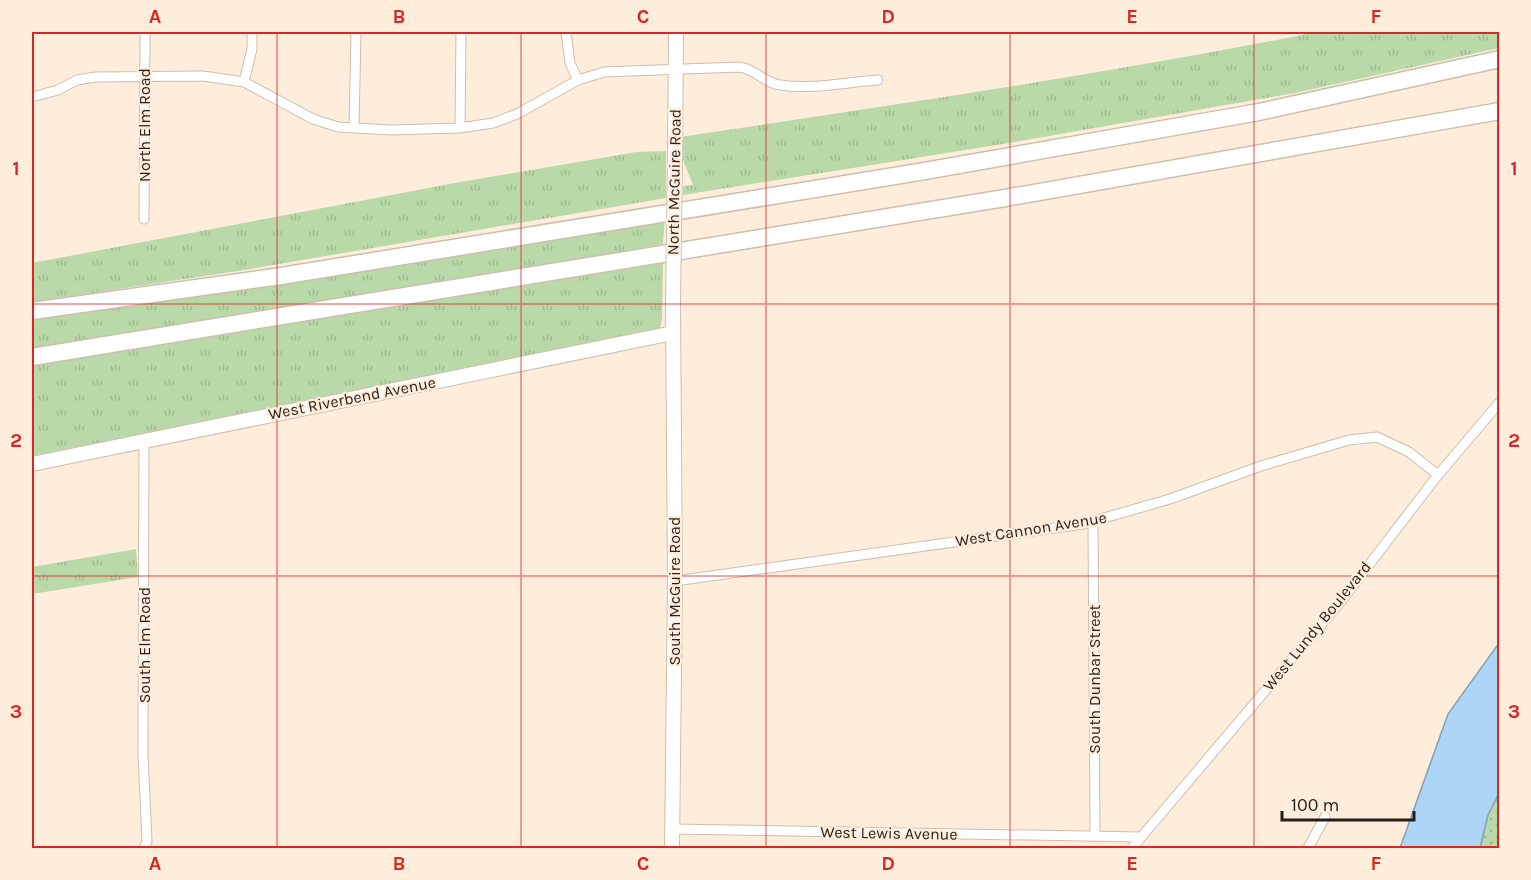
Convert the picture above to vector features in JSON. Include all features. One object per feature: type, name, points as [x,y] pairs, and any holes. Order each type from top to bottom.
[{"type":"highway","points":[[32,311],[281,276],[919,172],[1259,112],[1500,59]]},
{"type":"highway","points":[[32,357],[1017,196],[1500,111]]},
{"type":"street","name":"North Elm Road","points":[[144,219],[145,32]]},
{"type":"street","points":[[244,82],[252,49],[252,32]]},
{"type":"street","points":[[354,128],[356,32]]},
{"type":"street","points":[[460,128],[461,32]]},
{"type":"street","points":[[566,32],[570,63],[578,80]]},
{"type":"street","name":"North McGuire Road","points":[[673,333],[676,32]]},
{"type":"street","points":[[32,97],[58,90],[77,80],[96,77],[203,76],[244,82],[313,119],[338,127],[460,128],[493,123],[516,114],[578,80],[622,71],[747,68],[772,83],[791,86],[878,80]]},
{"type":"street","name":"West Riverbend Avenue","points":[[32,464],[673,333]]},
{"type":"street","name":"South McGuire Road","points":[[672,849],[675,582],[673,333]]},
{"type":"street","name":"West Lundy Boulevard","points":[[1132,849],[1342,600],[1438,475],[1500,402]]},
{"type":"street","name":"West Cannon Avenue","points":[[675,582],[1093,521],[1170,499],[1261,466],[1349,440],[1377,437],[1409,452],[1438,475]]},
{"type":"street","name":"South Elm Road","points":[[144,441],[144,755],[147,841],[144,849]]},
{"type":"street","name":"South Dunbar Street","points":[[1093,521],[1095,836]]},
{"type":"street","points":[[1308,849],[1325,817]]},
{"type":"street","name":"West Lewis Avenue","points":[[672,829],[1141,837]]},
{"type":"green space","points":[[1317,32],[1499,32],[1499,48],[1295,93],[1003,144],[683,195],[683,186],[693,185],[681,155],[680,137],[1079,75]]},
{"type":"green space","points":[[666,151],[666,198],[238,271],[32,302],[32,263],[455,183],[636,152]]},
{"type":"green space","points":[[665,218],[663,244],[559,263],[32,348],[32,319]]},
{"type":"green space","points":[[663,263],[662,319],[660,328],[655,332],[32,456],[32,366]]},
{"type":"green space","points":[[136,549],[138,577],[32,594],[32,567]]},
{"type":"green space","points":[[1499,793],[1499,848],[1480,848],[1488,815]]},
{"type":"water","points":[[1499,643],[1499,793],[1488,815],[1480,848],[1400,848],[1448,714]]}]
